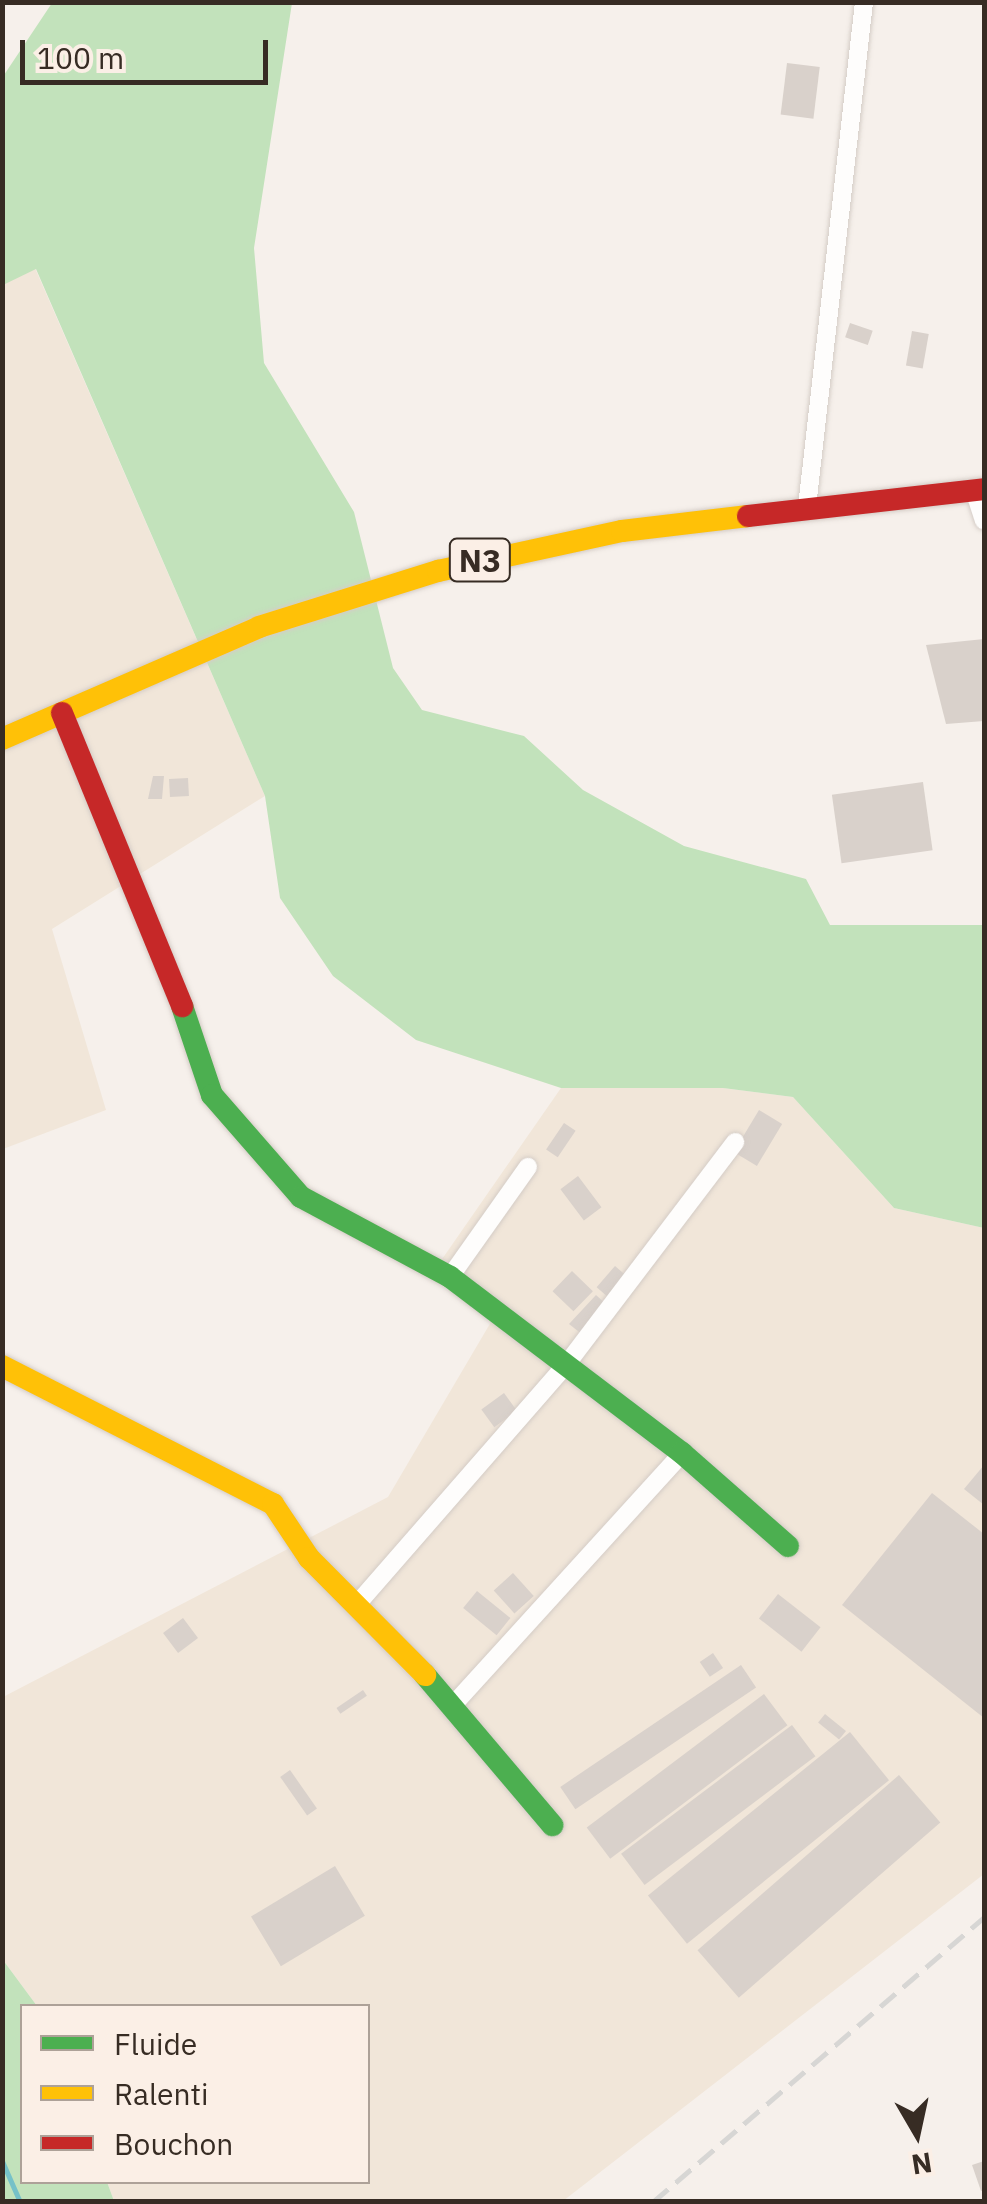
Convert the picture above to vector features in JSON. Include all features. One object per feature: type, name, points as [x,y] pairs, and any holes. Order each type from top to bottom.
[{"type":"main road","name":"N3","points":[[2,739],[259,627],[438,571],[622,530],[808,506],[979,490]]},
{"type":"main road","points":[[62,712],[154,922],[218,1106],[301,1197],[450,1277],[682,1453],[788,1546]]},
{"type":"main road","points":[[2,1366],[273,1504],[309,1558],[359,1602],[392,1646],[454,1704],[552,1824]]},
{"type":"street","points":[[808,506],[864,2]]},
{"type":"street","points":[[979,490],[984,520]]},
{"type":"street","points":[[359,1602],[566,1366],[735,1142]]},
{"type":"street","points":[[450,1277],[528,1167]]},
{"type":"street","points":[[454,1704],[682,1453]]},
{"type":"shaded area","points":[[35,268],[265,796],[52,929],[106,1110],[3,1149],[2,285]]},
{"type":"shaded area","points":[[561,1088],[723,1088],[793,1097],[894,1208],[984,1228],[984,1874],[563,2201],[114,2201],[108,2184],[370,2184],[370,2004],[36,2004],[3,1960],[3,1697],[388,1497],[491,1322],[431,1275]]},
{"type":"green space","points":[[52,3],[292,3],[254,248],[264,363],[354,512],[393,668],[422,710],[524,736],[583,790],[684,846],[806,879],[830,925],[984,925],[984,1228],[894,1208],[793,1097],[723,1088],[561,1088],[416,1040],[333,976],[280,898],[265,796],[36,269],[3,285],[2,78]]},
{"type":"green space","points":[[3,1960],[36,2004],[20,2004],[20,2184],[108,2184],[114,2201],[3,2201]]},
{"type":"building","points":[[787,63],[820,67],[813,119],[781,115]]},
{"type":"building","points":[[850,323],[873,331],[868,345],[845,337]]},
{"type":"building","points":[[912,331],[929,334],[923,368],[906,365]]},
{"type":"building","points":[[984,639],[984,721],[946,724],[926,645]]},
{"type":"building","points":[[153,776],[164,776],[162,799],[148,799]]},
{"type":"building","points":[[188,778],[189,796],[170,797],[169,779]]},
{"type":"building","points":[[923,782],[933,850],[841,863],[832,795]]},
{"type":"building","points":[[759,1110],[782,1124],[757,1166],[734,1152]]},
{"type":"building","points":[[564,1123],[576,1131],[558,1157],[546,1150]]},
{"type":"building","points":[[578,1176],[601,1207],[584,1220],[560,1189]]},
{"type":"building","points":[[615,1266],[630,1279],[612,1300],[597,1287]]},
{"type":"building","points":[[572,1271],[593,1291],[573,1311],[553,1291]]},
{"type":"building","points":[[596,1295],[607,1305],[583,1335],[569,1324]]},
{"type":"building","points":[[504,1393],[517,1411],[494,1427],[481,1409]]},
{"type":"building","points":[[984,1465],[984,1505],[964,1489]]},
{"type":"building","points":[[932,1493],[984,1534],[984,1718],[842,1605]]},
{"type":"building","points":[[513,1573],[534,1596],[514,1613],[494,1590]]},
{"type":"building","points":[[477,1591],[510,1618],[497,1635],[463,1608]]},
{"type":"building","points":[[778,1594],[821,1627],[801,1652],[759,1618]]},
{"type":"building","points":[[183,1618],[198,1638],[178,1653],[163,1633]]},
{"type":"building","points":[[713,1653],[723,1668],[710,1677],[700,1662]]},
{"type":"building","points":[[741,1665],[756,1687],[575,1809],[560,1787]]},
{"type":"building","points":[[363,1690],[367,1696],[340,1714],[336,1708]]},
{"type":"building","points":[[764,1694],[787,1725],[610,1859],[587,1828]]},
{"type":"building","points":[[825,1714],[846,1731],[839,1740],[818,1723]]},
{"type":"building","points":[[792,1725],[815,1756],[645,1885],[621,1854]]},
{"type":"building","points":[[850,1732],[889,1780],[687,1944],[648,1896]]},
{"type":"building","points":[[290,1770],[317,1809],[307,1815],[280,1777]]},
{"type":"building","points":[[899,1775],[940,1823],[739,1998],[697,1950]]},
{"type":"building","points":[[335,1866],[365,1916],[281,1966],[251,1916]]},
{"type":"building","points":[[984,2161],[984,2190],[981,2191],[972,2165]]},
{"type":"waterway","points":[[2,2161],[20,2202]]},
{"type":"railway","points":[[653,2202],[984,1917]]},
{"type":"traffic: fast","points":[[182,1006],[212,1095],[301,1197],[450,1277],[682,1453],[788,1546]]},
{"type":"traffic: fast","points":[[425,1675],[552,1825]]},
{"type":"traffic: slow","points":[[2,739],[259,627],[438,571],[622,531],[748,516]]},
{"type":"traffic: slow","points":[[2,1366],[273,1504],[309,1558],[425,1675]]},
{"type":"traffic: jam","points":[[748,516],[984,489]]},
{"type":"traffic: jam","points":[[62,713],[182,1006]]}]
